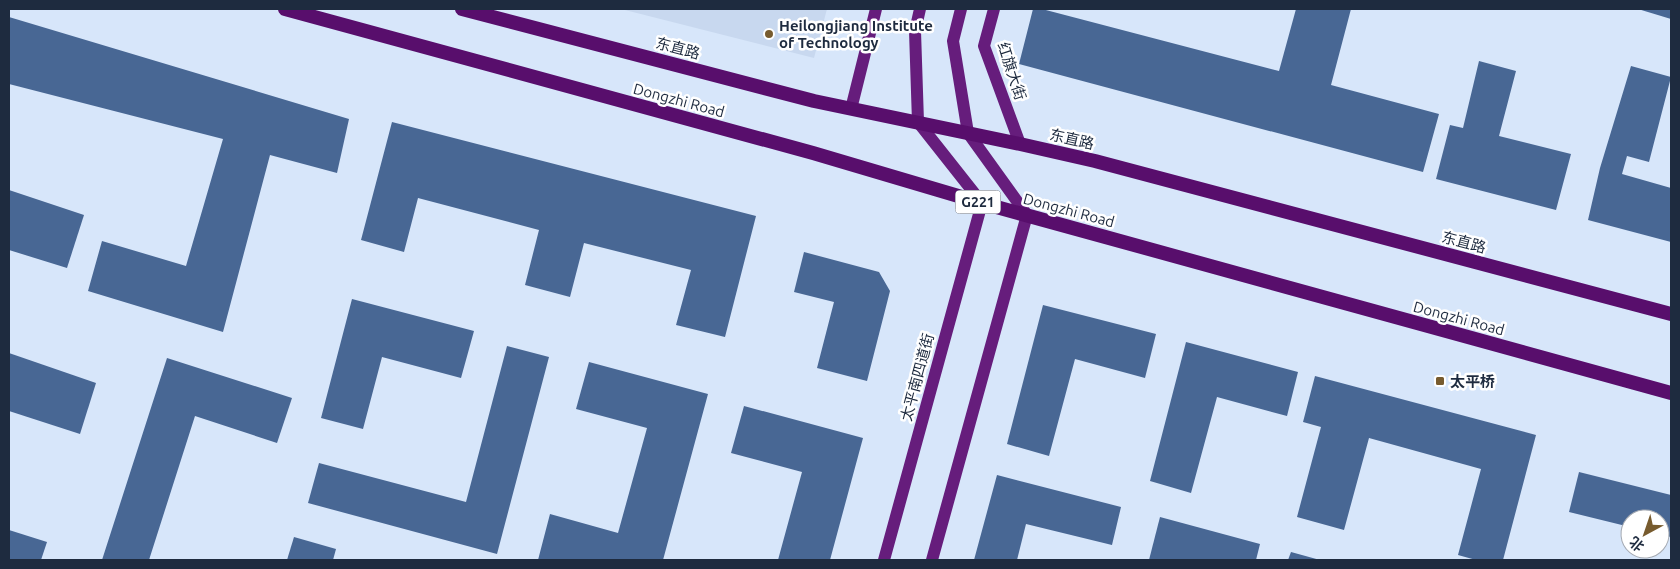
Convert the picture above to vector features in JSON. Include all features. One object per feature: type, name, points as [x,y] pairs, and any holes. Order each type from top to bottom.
[{"type":"highway","name":"Dongzhi Road","points":[[285,9],[813,153],[982,203],[1671,393]]},
{"type":"highway","name":"东直路","points":[[462,9],[851,109],[1095,161],[1671,314]]},
{"type":"main road","points":[[851,109],[876,9]]},
{"type":"main road","points":[[920,9],[915,31],[918,122],[982,203]]},
{"type":"main road","points":[[932,560],[1026,215],[968,133],[953,41],[961,9]]},
{"type":"main road","name":"红旗大街","points":[[994,9],[984,46],[1020,144]]},
{"type":"main road","name":"太平南四道街","points":[[884,560],[982,203]]},
{"type":"shaded area","name":"Heilongjiang Institute of Technology","points":[[621,9],[827,9],[814,58]]},
{"type":"building","points":[[1033,9],[1042,9],[1279,71],[1296,9],[1351,9],[1331,85],[1439,114],[1423,172],[1019,64]]},
{"type":"building","points":[[1638,9],[1671,9],[1671,19]]},
{"type":"building","points":[[9,17],[349,119],[337,173],[270,155],[223,332],[88,291],[102,241],[186,266],[223,139],[9,84]]},
{"type":"building","points":[[1479,61],[1516,71],[1499,136],[1571,154],[1556,210],[1436,179],[1450,125],[1463,128]]},
{"type":"building","points":[[1631,66],[1671,77],[1649,162],[1627,156],[1622,174],[1671,188],[1671,242],[1588,220],[1600,168]]},
{"type":"building","points":[[392,122],[756,216],[725,337],[676,325],[691,270],[584,243],[570,297],[525,285],[539,230],[418,198],[404,252],[361,240]]},
{"type":"building","points":[[9,190],[84,215],[67,268],[9,250]]},
{"type":"building","points":[[804,252],[879,272],[890,291],[867,381],[817,368],[834,302],[794,292]]},
{"type":"building","points":[[352,299],[474,331],[461,378],[382,357],[363,429],[321,418]]},
{"type":"building","points":[[1043,305],[1156,334],[1145,378],[1075,359],[1049,456],[1007,444]]},
{"type":"building","points":[[1186,342],[1298,372],[1287,416],[1217,397],[1191,493],[1150,481]]},
{"type":"building","points":[[507,346],[549,357],[497,554],[308,503],[319,463],[466,502]]},
{"type":"building","points":[[9,353],[96,383],[80,434],[9,411]]},
{"type":"building","points":[[167,358],[292,398],[277,443],[195,416],[149,560],[102,560]]},
{"type":"building","points":[[589,362],[708,394],[663,560],[538,560],[550,514],[618,533],[647,428],[576,409]]},
{"type":"building","points":[[1315,376],[1536,435],[1503,560],[1476,560],[1458,555],[1481,469],[1369,438],[1344,530],[1297,517],[1321,427],[1303,422]]},
{"type":"building","points":[[744,406],[863,438],[830,560],[778,560],[802,472],[731,453]]},
{"type":"building","points":[[1579,472],[1671,495],[1671,537],[1670,509],[1620,509],[1620,525],[1569,512]]},
{"type":"building","points":[[997,475],[1121,507],[1112,545],[1026,524],[1017,560],[974,560]]},
{"type":"building","points":[[1160,517],[1260,544],[1256,560],[1149,560]]},
{"type":"building","points":[[9,530],[47,542],[41,560],[9,560]]},
{"type":"building","points":[[294,537],[336,549],[333,560],[287,560]]},
{"type":"building","points":[[1291,552],[1320,560],[1288,560]]},
{"type":"place","name":"Heilongjiang Institute of Technology","points":[[769,34]]},
{"type":"place","name":"太平桥","points":[[1440,381]]}]
